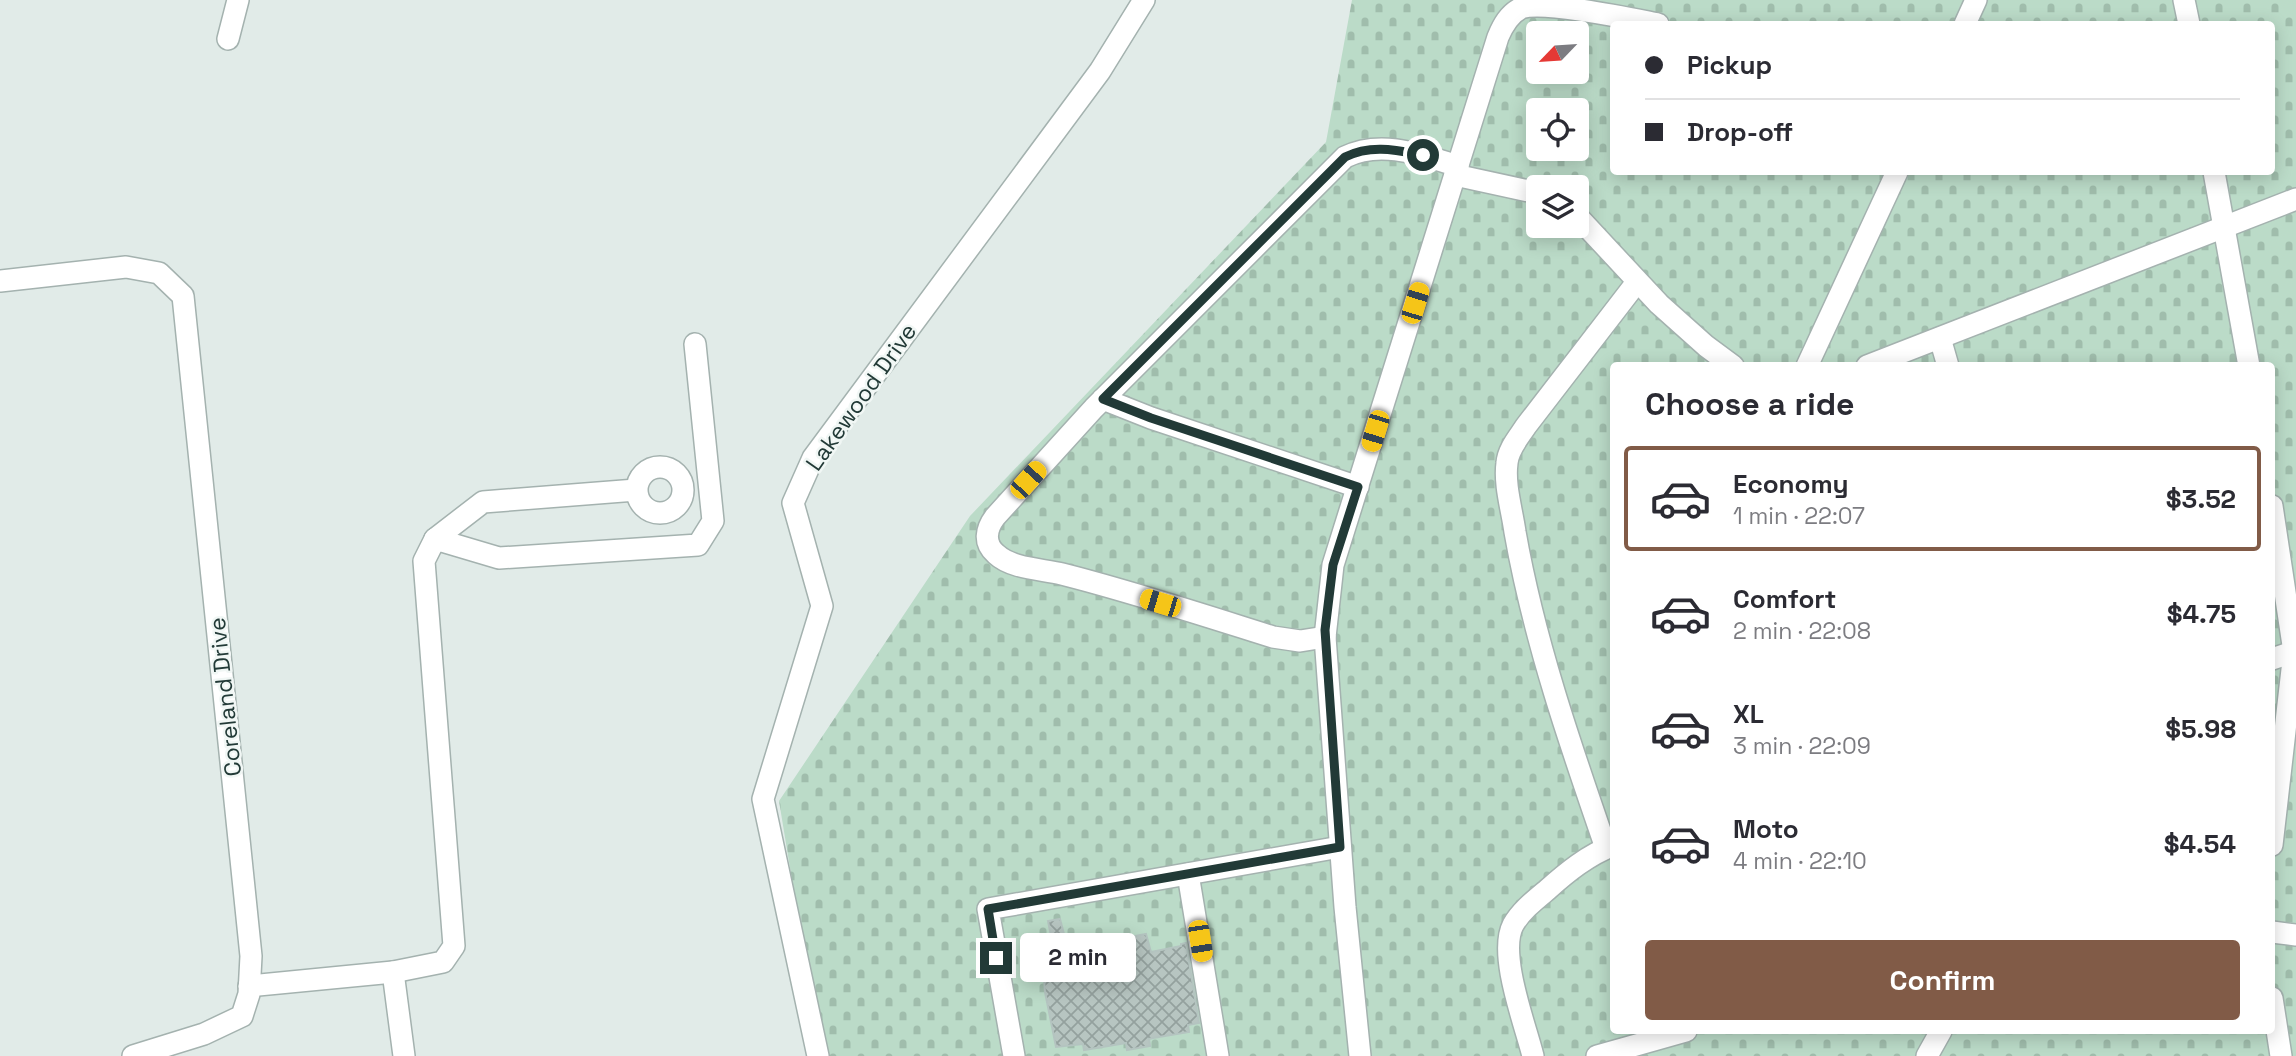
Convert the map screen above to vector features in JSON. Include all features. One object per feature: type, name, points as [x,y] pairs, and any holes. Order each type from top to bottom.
[{"type":"street","points":[[228,39],[239,0]]},
{"type":"street","name":"Lakewood Drive","points":[[818,1056],[763,799],[822,606],[793,503],[813,458],[1100,71],[1144,0]]},
{"type":"street","points":[[1966,21],[1976,0]]},
{"type":"street","points":[[2184,0],[2188,21]]},
{"type":"street","points":[[1360,1056],[1340,847],[1325,637],[1333,565],[1498,37],[1506,21],[1528,3],[1641,21]]},
{"type":"street","points":[[1325,637],[1300,641],[1273,637],[1062,574],[1016,564],[994,553],[987,540],[989,525],[1103,399],[1345,157],[1359,150],[1377,148],[1423,155],[1457,171],[1526,190]]},
{"type":"street","points":[[1809,362],[1896,175]]},
{"type":"street","points":[[2214,175],[2222,229],[2232,265],[2248,362]]},
{"type":"street","points":[[1877,362],[2296,199]]},
{"type":"street","points":[[1589,229],[1637,282],[1706,346],[1728,362]]},
{"type":"street","name":"Coreland Drive","points":[[0,281],[126,267],[159,272],[183,296],[251,956],[249,986],[242,1016],[204,1034],[133,1056]]},
{"type":"street","points":[[1533,1056],[1508,956],[1511,932],[1514,924],[1531,904],[1583,860],[1610,846],[1557,702],[1537,631],[1520,558],[1507,463],[1516,440],[1637,282]]},
{"type":"street","points":[[1940,338],[1947,362]]},
{"type":"street","points":[[435,539],[499,558],[698,545],[713,521],[695,344]]},
{"type":"street","points":[[1103,399],[1151,418],[1358,487]]},
{"type":"street","points":[[659,467],[673,471],[682,482],[683,490],[682,498],[672,510],[656,513],[642,506],[636,491],[637,483],[645,471],[659,467]]},
{"type":"street","points":[[683,490],[709,483]]},
{"type":"street","points":[[249,986],[393,972],[443,962],[454,946],[424,561],[435,539],[483,502],[636,491]]},
{"type":"street","points":[[2275,525],[2295,652],[2275,820]]},
{"type":"street","points":[[2275,658],[2295,652]]},
{"type":"street","points":[[1014,1056],[988,909],[1340,847]]},
{"type":"street","points":[[1188,874],[1217,1056]]},
{"type":"street","points":[[2275,932],[2296,935]]},
{"type":"street","points":[[393,972],[404,1056]]},
{"type":"street","points":[[2275,1017],[2281,1056]]},
{"type":"street","points":[[1597,1056],[1675,1034]]},
{"type":"street","points":[[1927,1056],[1939,1034]]},
{"type":"green space","points":[[1352,0],[2296,0],[2296,1056],[821,1056],[779,801],[970,516],[1326,142]]},
{"type":"building","points":[[1060,919],[1068,949],[1146,934],[1151,952],[1186,943],[1199,1023],[1188,1025],[1189,1032],[1149,1039],[1150,1046],[1127,1050],[1126,1043],[1084,1050],[1083,1044],[1056,1047],[1045,992],[1042,953],[1054,951],[1048,921]]},
{"type":"route","points":[[996,958],[988,909],[1340,847],[1325,630],[1333,565],[1358,487],[1151,418],[1103,399],[1345,157],[1359,150],[1377,148],[1423,155]]}]
